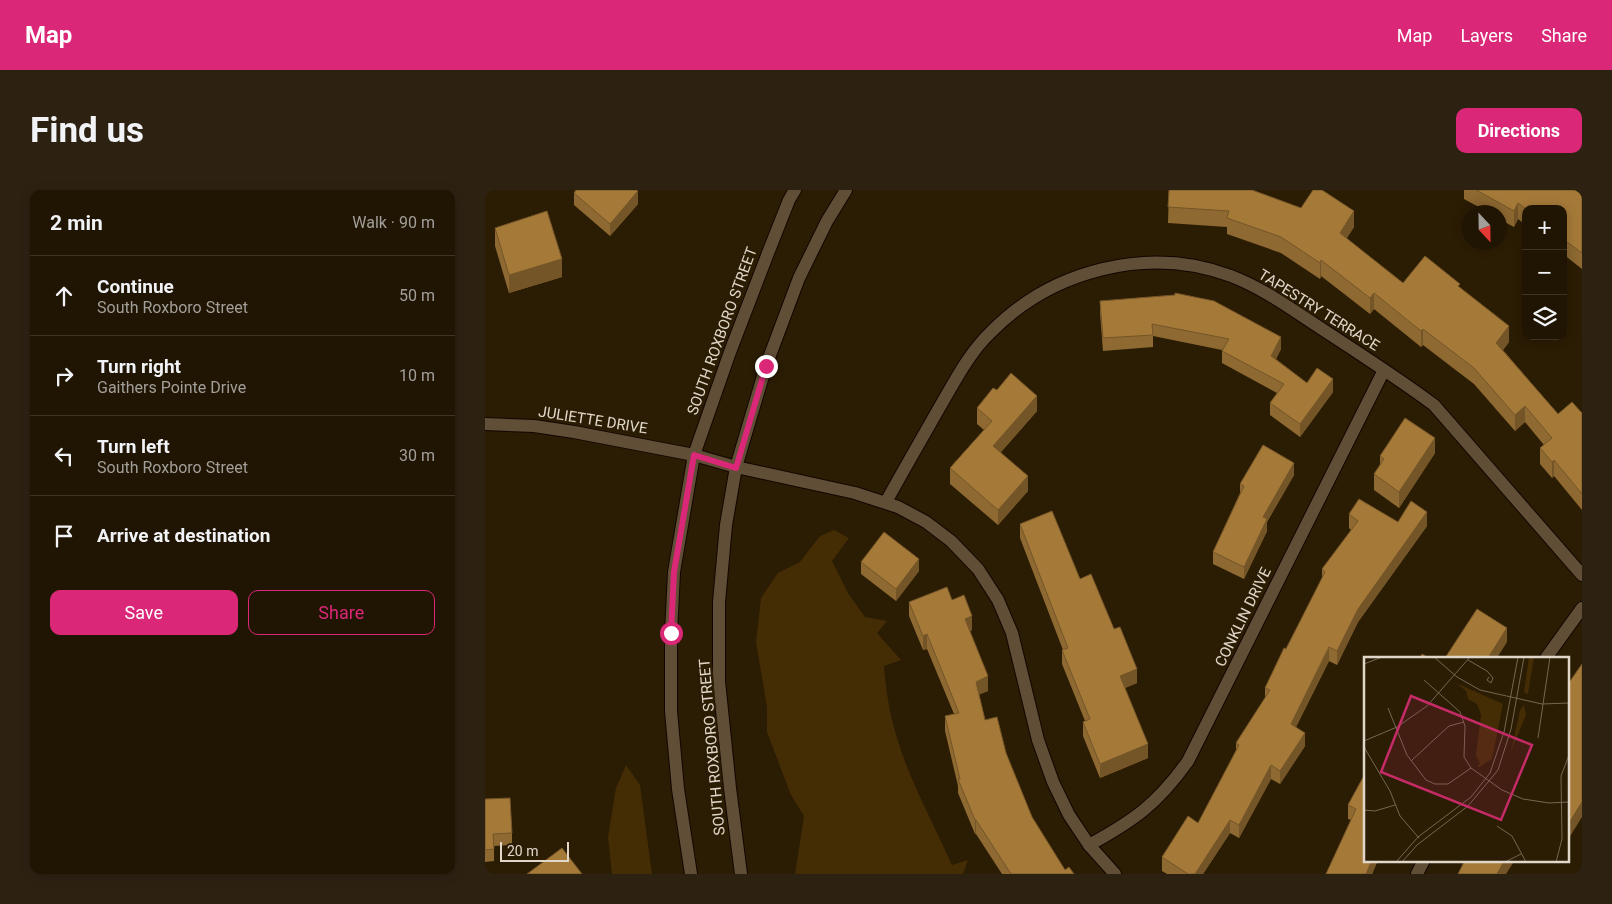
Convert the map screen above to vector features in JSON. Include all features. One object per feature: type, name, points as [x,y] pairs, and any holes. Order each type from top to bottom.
[{"type":"street","name":"SOUTH ROXBORO STREET","points":[[691,874],[678,789],[673,730],[671,633],[674,572],[694,455],[737,334],[778,227],[795,190]]},
{"type":"street","name":"SOUTH ROXBORO STREET","points":[[741,874],[719,681],[719,602],[726,525],[736,468],[766,366],[799,278],[827,221],[846,190]]},
{"type":"street","name":"TAPESTRY TERRACE","points":[[886,502],[957,377],[990,332],[1016,310],[1044,291],[1080,275],[1119,265],[1165,263],[1205,269],[1231,276],[1265,292],[1434,405],[1582,575]]},
{"type":"street","name":"CONKLIN DRIVE","points":[[1089,844],[1122,827],[1148,808],[1172,783],[1189,761],[1384,370]]},
{"type":"street","name":"JULIETTE DRIVE","points":[[485,424],[534,426],[694,455],[736,468],[855,493],[886,502],[926,522],[951,541],[978,569],[998,600],[1012,633],[1038,740],[1053,782],[1069,815],[1089,844],[1115,874]]},
{"type":"street","points":[[1547,657],[1582,608]]},
{"type":"street","points":[[1417,874],[1423,862]]},
{"type":"shaded area","points":[[834,530],[849,538],[832,561],[848,593],[865,617],[887,621],[877,633],[901,660],[884,666],[895,732],[909,773],[952,865],[968,860],[963,874],[795,874],[804,816],[791,795],[767,732],[767,707],[756,642],[761,598],[778,573],[800,562],[820,536]]},
{"type":"shaded area","points":[[626,765],[640,785],[652,874],[612,874],[608,837],[616,788]]},
{"type":"building","points":[[576,190],[638,191],[610,224],[574,193]]},
{"type":"building","points":[[1169,190],[1252,190],[1301,208],[1313,190],[1322,190],[1354,211],[1340,233],[1403,283],[1425,256],[1460,284],[1458,286],[1509,326],[1496,343],[1558,414],[1572,402],[1582,413],[1582,494],[1554,460],[1552,462],[1540,448],[1552,438],[1525,406],[1515,415],[1474,368],[1423,329],[1421,331],[1374,293],[1370,298],[1321,260],[1320,263],[1281,237],[1227,218],[1229,211],[1168,207]]},
{"type":"building","points":[[1476,190],[1582,190],[1582,253],[1567,242],[1567,205],[1522,206],[1518,203],[1514,211],[1507,207],[1507,205],[1503,205]]},
{"type":"building","points":[[547,211],[562,259],[509,275],[495,228]]},
{"type":"building","points":[[1175,293],[1214,301],[1281,337],[1271,356],[1307,383],[1317,368],[1333,379],[1300,424],[1270,403],[1284,384],[1222,351],[1229,339],[1152,324],[1153,335],[1103,338],[1100,301],[1175,295]]},
{"type":"building","points":[[1011,373],[1037,396],[993,446],[1028,476],[998,510],[950,468],[992,421],[977,408],[993,388],[997,390]]},
{"type":"building","points":[[1405,418],[1435,438],[1399,492],[1374,474],[1384,459],[1380,456]]},
{"type":"building","points":[[1263,445],[1294,463],[1263,517],[1267,519],[1244,567],[1213,552],[1244,486],[1240,484]]},
{"type":"building","points":[[1359,499],[1398,522],[1411,501],[1427,512],[1358,609],[1337,651],[1329,647],[1291,724],[1305,733],[1280,771],[1271,765],[1239,825],[1230,820],[1195,874],[1188,874],[1162,857],[1188,816],[1198,823],[1239,745],[1236,743],[1270,690],[1265,688],[1284,648],[1286,649],[1325,572],[1322,569],[1358,521],[1349,514]]},
{"type":"building","points":[[1052,511],[1080,579],[1091,574],[1114,629],[1120,627],[1137,669],[1120,676],[1148,744],[1100,764],[1083,722],[1090,719],[1062,650],[1068,648],[1020,524]]},
{"type":"building","points":[[884,532],[919,559],[896,589],[861,562]]},
{"type":"building","points":[[947,587],[952,600],[964,595],[972,616],[965,619],[988,676],[976,682],[985,720],[997,717],[1006,753],[1032,817],[1065,870],[1069,867],[1074,874],[1011,874],[975,820],[958,779],[960,779],[945,716],[959,713],[927,634],[923,636],[909,602]]},
{"type":"building","points":[[1477,609],[1507,628],[1489,657],[1446,657]]},
{"type":"building","points":[[1582,664],[1582,802],[1569,823],[1569,683]]},
{"type":"building","points":[[1364,776],[1364,862],[1371,862],[1366,874],[1326,874],[1356,809],[1348,805]]},
{"type":"building","points":[[510,798],[512,833],[493,834],[494,849],[485,850],[485,799]]},
{"type":"building","points":[[562,848],[582,874],[527,874]]},
{"type":"building","points":[[1464,862],[1504,862],[1497,874],[1458,874]]},
{"type":"route","points":[[671,633],[674,572],[694,455],[736,468],[766,366]]}]
